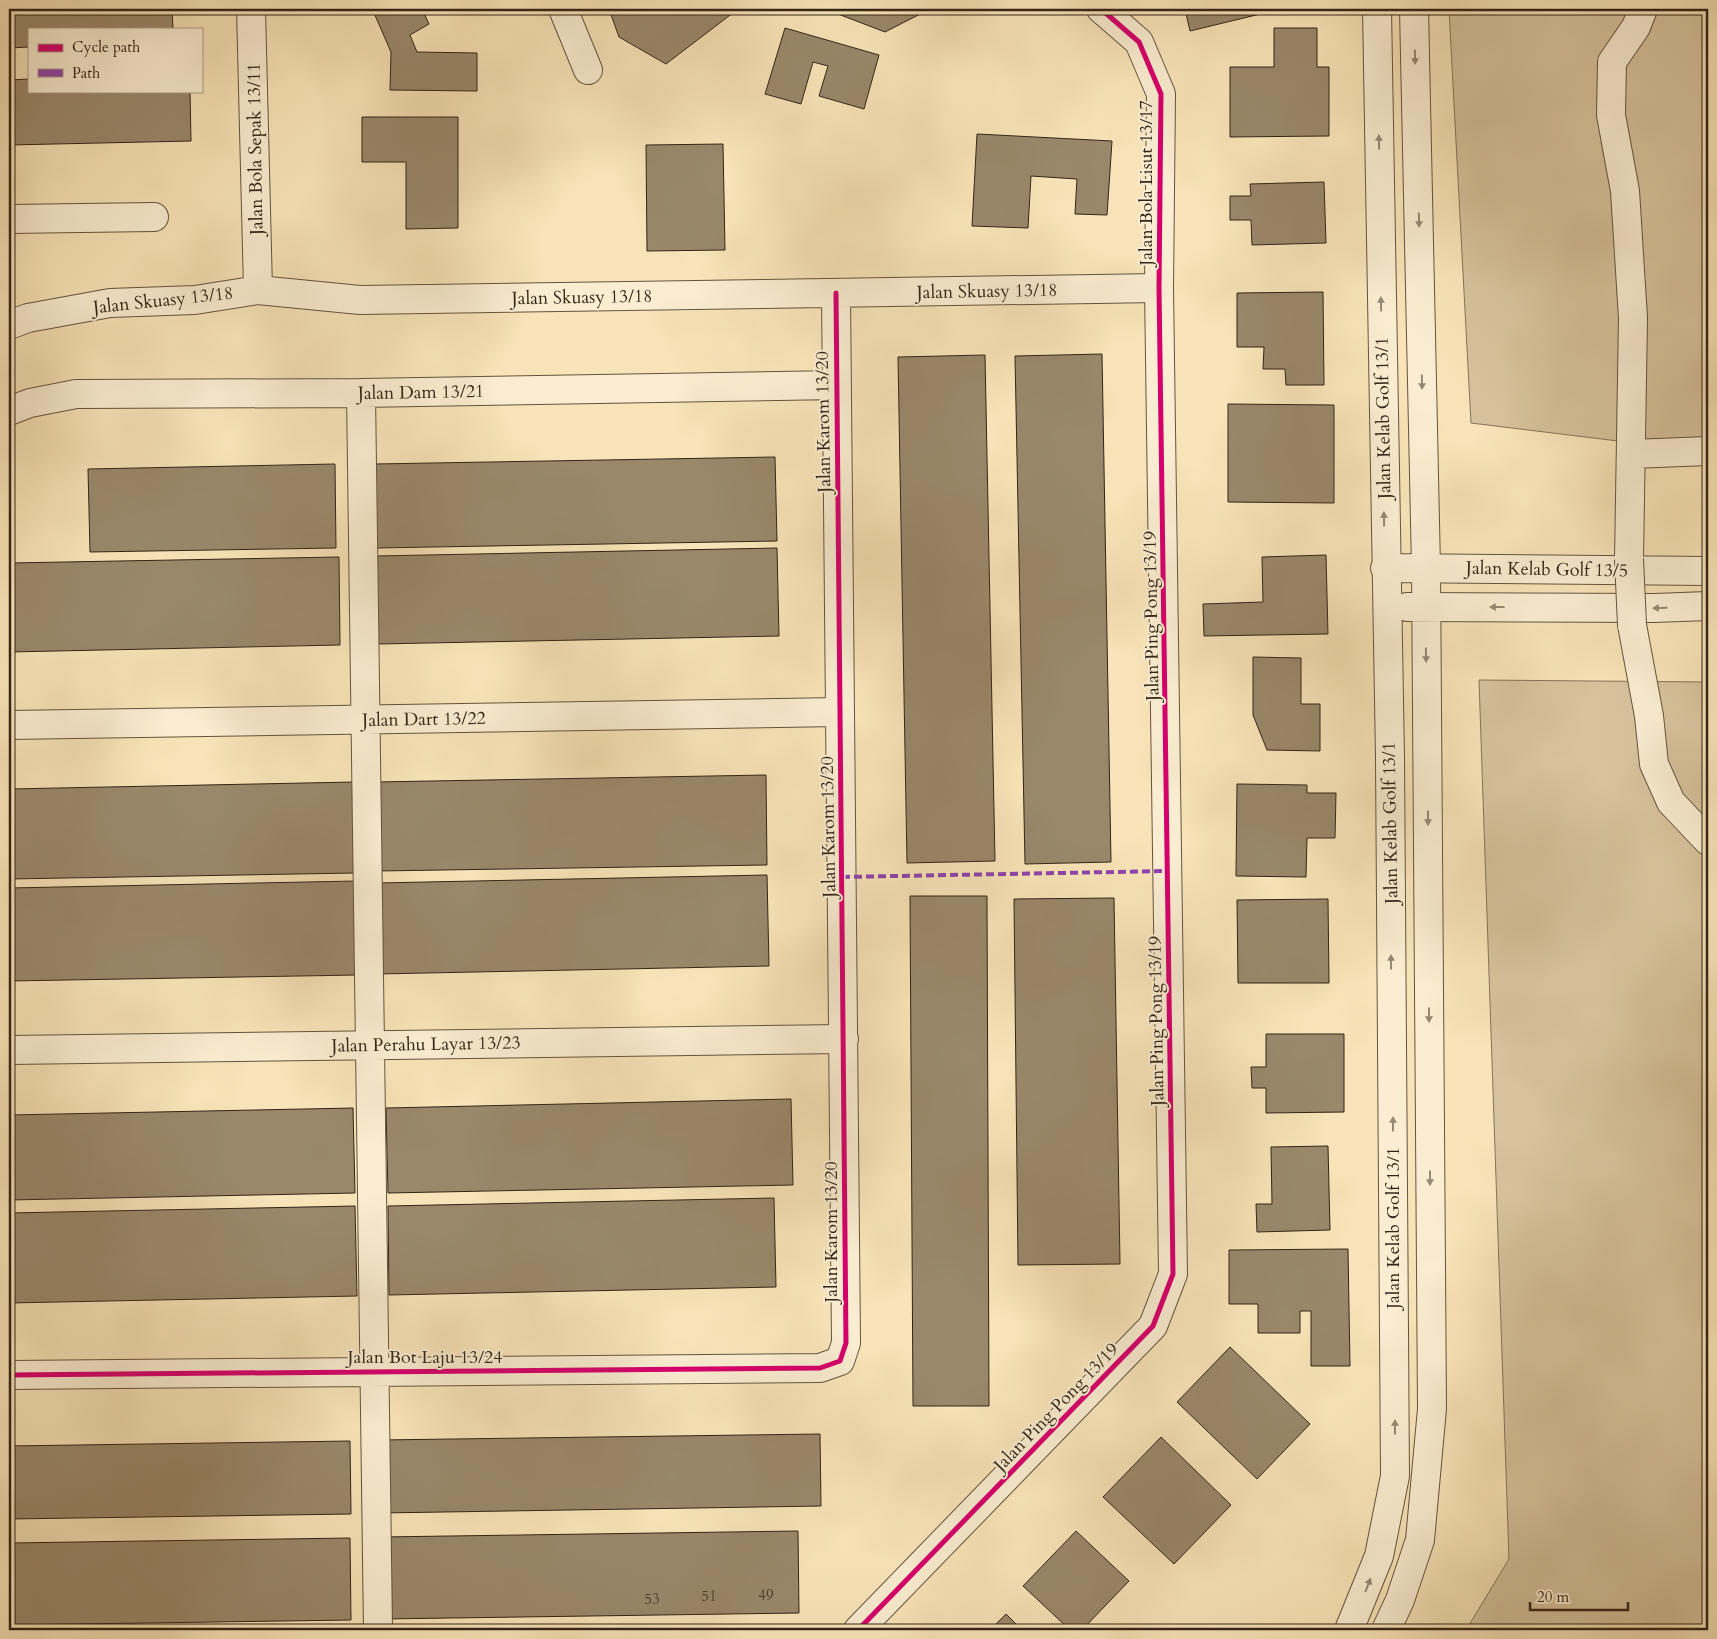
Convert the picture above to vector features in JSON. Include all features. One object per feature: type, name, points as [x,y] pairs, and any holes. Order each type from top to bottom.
[{"type":"street","name":"Jalan Bola Sepak 13/11","points":[[251,9],[258,290]]},
{"type":"street","points":[[563,9],[588,70]]},
{"type":"street","name":"Jalan Bola Lisut 13/17","points":[[1101,9],[1139,42],[1161,94],[1159,288]]},
{"type":"street","name":"Jalan Kelab Golf 13/1","points":[[1349,1630],[1379,1556],[1395,1476],[1387,607],[1377,9]]},
{"type":"street","points":[[1386,1630],[1400,1600],[1420,1540],[1432,1409],[1426,568],[1414,9]]},
{"type":"street","points":[[1643,9],[1636,27],[1612,62],[1611,115],[1626,191],[1632,308],[1632,454],[1629,559],[1632,625],[1649,716],[1654,764],[1671,802],[1708,841]]},
{"type":"street","points":[[9,219],[154,217]]},
{"type":"street","name":"Jalan Skuasy 13/18","points":[[9,325],[28,318],[110,303],[195,300],[258,290],[360,300],[1159,288]]},
{"type":"street","name":"Jalan Ping Pong 13/19","points":[[858,1630],[1153,1326],[1173,1274],[1159,288]]},
{"type":"street","name":"Jalan Karom 13/20","points":[[836,293],[846,1343],[840,1361]]},
{"type":"street","name":"Jalan Dam 13/21","points":[[9,411],[30,403],[76,394],[361,393],[837,385]]},
{"type":"street","points":[[361,393],[378,1630]]},
{"type":"street","points":[[1632,454],[1708,451]]},
{"type":"street","name":"Jalan Kelab Golf 13/5","points":[[1385,568],[1708,571]]},
{"type":"street","points":[[1387,607],[1654,608],[1708,606]]},
{"type":"street","name":"Jalan Dart 13/22","points":[[9,725],[840,712]]},
{"type":"street","name":"Jalan Perahu Layar 13/23","points":[[9,1050],[844,1039]]},
{"type":"street","name":"Jalan Bot Laju 13/24","points":[[9,1375],[820,1368],[840,1361]]},
{"type":"shaded area","points":[[1449,9],[1708,9],[1708,452],[1471,423]]},
{"type":"shaded area","points":[[1479,680],[1708,682],[1708,1630],[1466,1630],[1509,1559]]},
{"type":"building","points":[[9,9],[172,9],[173,28],[28,28],[28,47],[9,48]]},
{"type":"building","points":[[383,9],[422,9],[429,24],[410,35],[417,52],[477,53],[477,91],[390,90],[391,52],[374,13]]},
{"type":"building","points":[[609,9],[738,9],[666,64],[619,37]]},
{"type":"building","points":[[825,9],[930,9],[885,32]]},
{"type":"building","points":[[1185,9],[1281,9],[1190,31]]},
{"type":"building","points":[[785,28],[879,55],[864,109],[819,96],[828,66],[813,62],[801,104],[765,94]]},
{"type":"building","points":[[1274,28],[1317,28],[1317,67],[1329,67],[1329,136],[1230,137],[1230,67],[1274,67]]},
{"type":"building","points":[[28,79],[28,92],[190,92],[191,141],[9,145],[9,80]]},
{"type":"building","points":[[362,117],[458,117],[458,228],[406,229],[406,162],[362,162]]},
{"type":"building","points":[[977,134],[1112,141],[1107,215],[1075,214],[1077,179],[1031,176],[1028,228],[972,226]]},
{"type":"building","points":[[723,144],[725,250],[647,251],[646,145]]},
{"type":"building","points":[[1324,182],[1326,243],[1252,245],[1251,220],[1230,220],[1230,196],[1251,196],[1250,184]]},
{"type":"building","points":[[1323,292],[1324,385],[1286,385],[1285,369],[1263,369],[1264,347],[1237,347],[1237,293]]},
{"type":"building","points":[[1102,354],[1111,862],[1025,864],[1015,356]]},
{"type":"building","points":[[985,355],[995,861],[907,863],[898,357]]},
{"type":"building","points":[[1228,404],[1334,405],[1334,503],[1228,502]]},
{"type":"building","points":[[775,457],[777,541],[376,548],[375,464]]},
{"type":"building","points":[[335,464],[336,548],[90,552],[88,469]]},
{"type":"building","points":[[777,548],[779,636],[378,644],[376,556]]},
{"type":"building","points":[[1326,555],[1328,634],[1204,636],[1203,604],[1263,602],[1262,557]]},
{"type":"building","points":[[339,557],[340,645],[9,652],[9,563]]},
{"type":"building","points":[[1253,657],[1301,658],[1301,704],[1320,704],[1320,751],[1267,750],[1253,715]]},
{"type":"building","points":[[766,775],[767,865],[378,871],[376,782]]},
{"type":"building","points":[[354,782],[356,873],[9,879],[9,789]]},
{"type":"building","points":[[1237,784],[1307,785],[1307,793],[1336,793],[1335,838],[1307,838],[1306,877],[1236,876]]},
{"type":"building","points":[[767,875],[769,966],[378,974],[377,883]]},
{"type":"building","points":[[356,881],[357,975],[9,981],[9,888]]},
{"type":"building","points":[[910,896],[987,896],[989,1406],[913,1406]]},
{"type":"building","points":[[1114,898],[1120,1264],[1018,1265],[1014,899]]},
{"type":"building","points":[[1328,899],[1329,983],[1238,983],[1237,900]]},
{"type":"building","points":[[1266,1034],[1344,1034],[1344,1112],[1266,1113],[1266,1088],[1252,1088],[1251,1067],[1266,1067]]},
{"type":"building","points":[[791,1099],[793,1185],[388,1193],[386,1108]]},
{"type":"building","points":[[353,1108],[355,1193],[9,1200],[9,1115]]},
{"type":"building","points":[[1328,1146],[1330,1230],[1257,1232],[1256,1204],[1272,1204],[1271,1147]]},
{"type":"building","points":[[774,1198],[776,1287],[389,1295],[388,1206]]},
{"type":"building","points":[[355,1206],[357,1296],[9,1303],[9,1213]]},
{"type":"building","points":[[1348,1249],[1350,1366],[1311,1366],[1311,1311],[1300,1311],[1300,1333],[1258,1333],[1258,1304],[1229,1304],[1229,1250]]},
{"type":"building","points":[[1230,1347],[1310,1424],[1257,1479],[1177,1402]]},
{"type":"building","points":[[820,1434],[821,1506],[381,1513],[379,1440]]},
{"type":"building","points":[[1161,1437],[1231,1505],[1174,1564],[1103,1497]]},
{"type":"building","points":[[350,1441],[351,1514],[9,1519],[9,1446]]},
{"type":"building","points":[[798,1531],[799,1613],[382,1619],[381,1537]]},
{"type":"building","points":[[1076,1531],[1129,1581],[1082,1630],[1070,1630],[1023,1586]]},
{"type":"building","points":[[350,1538],[351,1620],[9,1625],[9,1543]]},
{"type":"building","points":[[1006,1614],[1022,1630],[990,1630]]},
{"type":"marked path","points":[[842,877],[1168,871]]},
{"type":"cycle path","points":[[858,1630],[1153,1326],[1173,1274],[1159,288],[1161,94],[1139,42],[1101,9]]},
{"type":"cycle path","points":[[9,1375],[820,1368],[840,1361],[846,1343],[836,293]]}]
